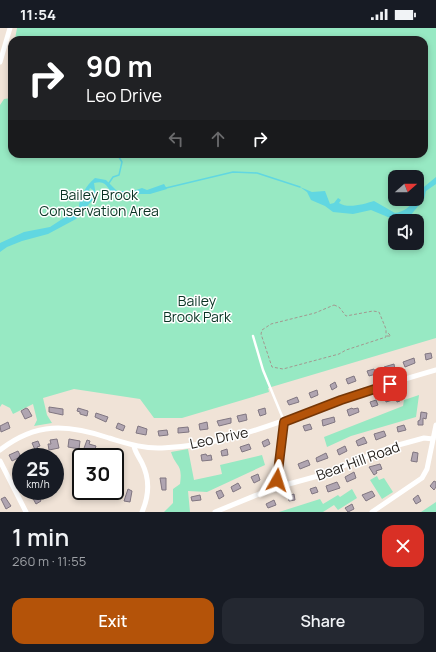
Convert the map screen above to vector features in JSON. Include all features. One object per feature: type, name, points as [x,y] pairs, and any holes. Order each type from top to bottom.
[{"type":"street","points":[[0,62],[10,28]]},
{"type":"street","name":"Leo Drive","points":[[0,450],[30,433],[57,427],[77,429],[134,446],[150,448],[183,446],[232,436],[284,422],[363,392],[436,370]]},
{"type":"street","points":[[278,487],[277,478],[284,422]]},
{"type":"street","points":[[372,512],[417,483],[422,478],[427,469],[436,425]]},
{"type":"street","name":"Bear Hill Road","points":[[215,512],[278,487],[318,476],[391,447],[424,438],[433,439]]},
{"type":"street","points":[[134,446],[146,474],[148,485],[147,496],[142,512]]},
{"type":"street","points":[[0,461],[26,512]]},
{"type":"lane","points":[[253,336],[284,422]]},
{"type":"path","points":[[386,332],[390,336],[386,336],[346,350],[339,354],[276,369],[270,365],[260,335],[262,330],[271,324],[315,313],[334,305],[339,307],[346,316],[378,311],[386,332],[386,336]]},
{"type":"green space","points":[[17,28],[436,28],[436,338],[268,388],[269,392],[182,418],[154,418],[140,399],[74,389],[43,398],[47,415],[52,423],[34,426],[37,420],[33,404],[13,414],[10,408],[2,404],[0,407],[0,105],[4,99],[8,98],[8,158],[428,158],[428,36],[16,36]]},
{"type":"green space","points":[[419,395],[416,417],[351,436],[327,447],[324,437],[403,406],[404,400]]},
{"type":"green space","points":[[188,449],[194,480],[222,474],[220,465],[262,455],[265,465],[207,492],[188,491],[190,512],[164,512],[173,503],[173,489],[180,484],[181,477],[180,469],[171,452]]},
{"type":"green space","points":[[377,476],[379,480],[384,478],[393,492],[382,499],[370,480]]},
{"type":"green space","points":[[352,489],[357,498],[338,510],[334,505],[323,512],[279,512],[320,499],[323,504],[338,495],[340,497]]},
{"type":"green space","points":[[436,502],[436,512],[421,512]]},
{"type":"water","points":[[436,177],[436,184],[426,191],[424,199],[424,187]]},
{"type":"water","points":[[95,178],[106,180],[117,191],[133,191],[142,188],[147,190],[164,184],[167,189],[150,194],[122,194],[116,197],[105,184],[99,182],[94,183],[96,196],[76,219],[48,234],[22,241],[7,247],[0,252],[0,243],[24,232],[50,227],[79,208],[82,196]],"holes":[[[90,188],[94,193],[83,203]]]},
{"type":"water","points":[[300,187],[312,192],[325,191],[330,204],[334,203],[338,198],[341,200],[339,203],[347,206],[374,201],[395,213],[401,212],[409,207],[418,206],[412,214],[388,214],[388,217],[371,210],[353,214],[333,212],[325,206],[311,200],[307,192]]},
{"type":"building","points":[[431,353],[432,358],[426,360],[425,354]]},
{"type":"building","points":[[414,358],[415,363],[405,367],[403,362]]},
{"type":"building","points":[[394,364],[395,370],[386,373],[384,367]]},
{"type":"building","points":[[374,369],[376,374],[369,376],[367,371]]},
{"type":"building","points":[[354,376],[356,381],[348,384],[346,379]]},
{"type":"building","points":[[335,382],[337,387],[332,390],[330,385]]},
{"type":"building","points":[[317,390],[318,395],[311,398],[309,393]]},
{"type":"building","points":[[398,394],[400,401],[397,402],[396,399],[386,402],[385,398]]},
{"type":"building","points":[[297,397],[299,402],[289,405],[287,401]]},
{"type":"building","points":[[376,400],[378,405],[372,407],[370,402]]},
{"type":"building","points":[[49,407],[63,409],[63,415],[49,412]]},
{"type":"building","points":[[26,408],[32,416],[25,419],[21,411]]},
{"type":"building","points":[[78,408],[88,411],[87,416],[80,414],[80,412],[77,411]]},
{"type":"building","points":[[265,408],[266,414],[260,416],[258,410]]},
{"type":"building","points":[[358,408],[359,412],[349,416],[347,410]]},
{"type":"building","points":[[421,412],[427,413],[426,419],[423,418],[423,425],[418,425],[418,421],[420,420]]},
{"type":"building","points":[[96,413],[108,417],[106,422],[95,417]]},
{"type":"building","points":[[246,414],[247,420],[239,422],[237,416]]},
{"type":"building","points":[[334,417],[335,422],[323,426],[322,420]]},
{"type":"building","points":[[231,418],[231,423],[219,426],[217,421]]},
{"type":"building","points":[[8,422],[10,428],[1,432],[0,426]]},
{"type":"building","points":[[207,422],[208,429],[200,430],[199,424]]},
{"type":"building","points":[[118,423],[125,426],[123,431],[116,428]]},
{"type":"building","points":[[310,424],[312,429],[305,431],[303,426]]},
{"type":"building","points":[[404,425],[406,430],[398,432],[397,427]]},
{"type":"building","points":[[138,426],[147,429],[146,435],[136,433]]},
{"type":"building","points":[[188,427],[189,432],[178,433],[178,428]]},
{"type":"building","points":[[167,430],[168,435],[159,436],[158,431]]},
{"type":"building","points":[[384,431],[386,436],[376,440],[374,434]]},
{"type":"building","points":[[364,437],[367,443],[358,446],[356,441]]},
{"type":"building","points":[[57,439],[59,448],[49,448],[48,444],[51,444],[50,440]]},
{"type":"building","points":[[69,439],[80,441],[79,448],[68,447]]},
{"type":"building","points":[[268,439],[270,444],[264,447],[262,442]]},
{"type":"building","points":[[87,440],[90,441],[89,444],[96,446],[95,448],[84,448]]},
{"type":"building","points":[[38,441],[40,446],[34,448],[32,443]]},
{"type":"building","points":[[249,444],[251,449],[242,452],[240,447]]},
{"type":"building","points":[[345,446],[347,451],[339,455],[337,450]]},
{"type":"building","points":[[227,449],[228,455],[222,456],[221,451]]},
{"type":"building","points":[[413,452],[418,453],[417,462],[411,461]]},
{"type":"building","points":[[326,453],[328,458],[317,462],[316,458]]},
{"type":"building","points":[[12,454],[12,461],[9,455]]},
{"type":"building","points":[[206,454],[207,456],[211,455],[212,460],[202,461],[201,455]]},
{"type":"building","points":[[308,460],[310,465],[300,469],[298,464]]},
{"type":"building","points":[[380,464],[382,469],[376,471],[377,473],[374,475],[369,467]]},
{"type":"building","points":[[354,472],[356,478],[347,482],[345,477]]},
{"type":"building","points":[[258,474],[260,480],[254,483],[251,477]]},
{"type":"building","points":[[160,478],[166,478],[166,490],[162,490]]},
{"type":"building","points":[[434,481],[436,482],[436,487],[434,490],[430,486]]},
{"type":"building","points":[[337,482],[340,488],[328,492],[326,486]]},
{"type":"building","points":[[238,483],[241,488],[233,492],[231,487]]},
{"type":"building","points":[[316,487],[318,492],[312,494],[310,489]]},
{"type":"building","points":[[128,489],[132,491],[130,502],[124,501]]},
{"type":"building","points":[[221,490],[224,496],[219,499],[216,492]]},
{"type":"building","points":[[372,491],[375,496],[366,501],[362,495]]},
{"type":"building","points":[[294,494],[295,500],[289,501],[288,496]]},
{"type":"building","points":[[200,495],[201,500],[192,501],[191,497]]},
{"type":"building","points":[[418,495],[421,501],[416,504],[413,499]]},
{"type":"building","points":[[5,497],[11,506],[6,509],[1,499]]},
{"type":"building","points":[[34,500],[40,500],[41,501],[36,504]]},
{"type":"building","points":[[274,500],[276,505],[268,508],[266,504]]},
{"type":"building","points":[[352,504],[354,509],[348,512],[345,508]]},
{"type":"waterway","points":[[109,183],[113,177],[119,175],[122,162],[120,158]]},
{"type":"waterway","points":[[166,188],[233,172],[257,173],[300,187]]},
{"type":"route","points":[[277,480],[284,422],[363,392],[390,384]]},
{"type":"park label","name":"Bailey Brook Conservation Area","points":[[99,204]]},
{"type":"park label","name":"Bailey Brook Park","points":[[197,310]]}]
